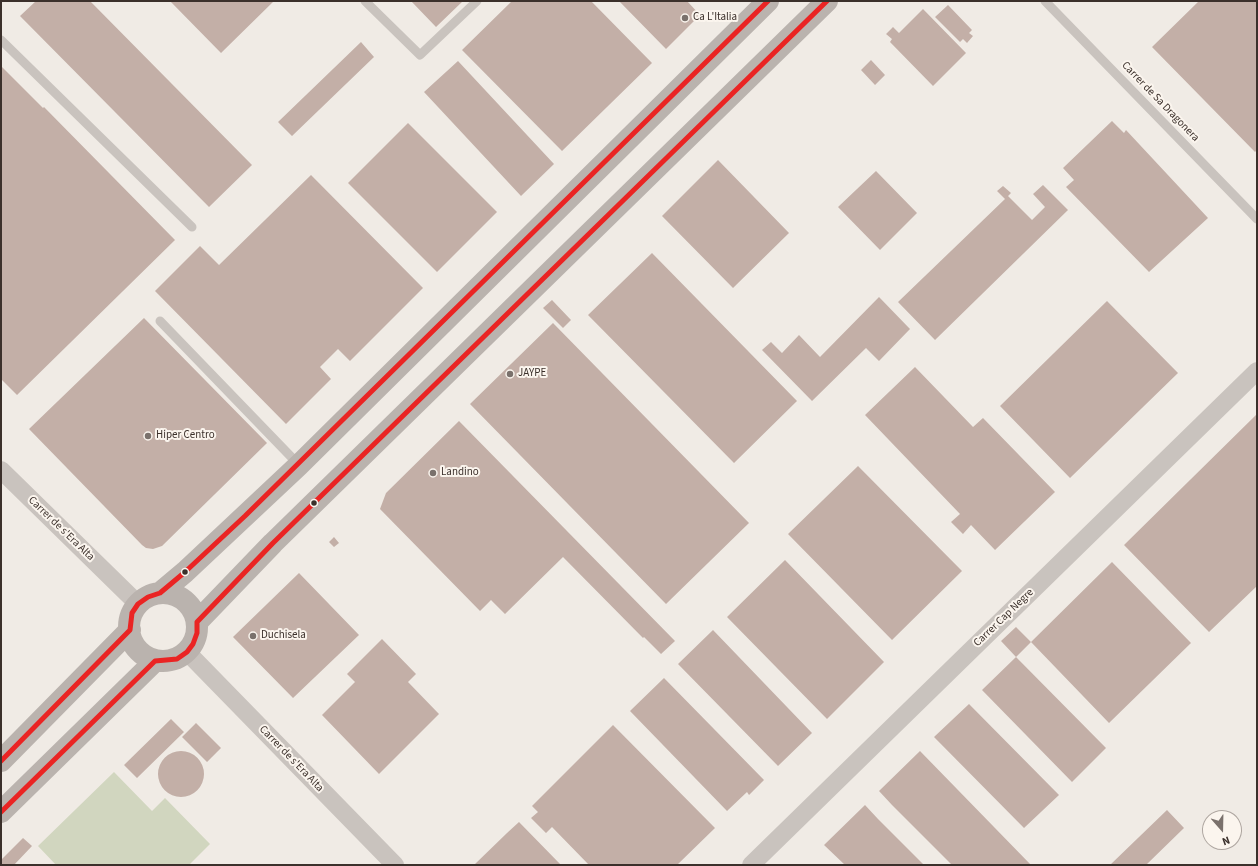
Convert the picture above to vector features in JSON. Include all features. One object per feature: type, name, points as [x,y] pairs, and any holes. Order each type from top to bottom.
[{"type":"street","points":[[160,593],[170,594],[180,598],[188,604],[194,612],[197,622],[197,633],[193,644],[187,652],[177,659],[166,661],[156,661],[146,657],[138,651],[132,642],[130,630],[132,613],[138,604],[148,597],[160,593],[185,572],[298,465],[768,1]]},
{"type":"street","points":[[197,622],[273,543],[827,1]]},
{"type":"street","name":"Carrer Cap Negre","points":[[751,865],[1257,370]]},
{"type":"street","name":"Carrer de s'Era Alta","points":[[1,470],[138,604]]},
{"type":"street","points":[[1,761],[130,630]]},
{"type":"street","name":"Carrer de s'Era Alta","points":[[187,652],[395,865]]},
{"type":"street","points":[[1,812],[156,661]]},
{"type":"lane","points":[[365,1],[420,55],[477,1]]},
{"type":"lane","name":"Carrer de Sa Dragonera","points":[[1045,1],[1257,220]]},
{"type":"lane","points":[[1,40],[192,227]]},
{"type":"lane","points":[[160,321],[298,465]]},
{"type":"green space","points":[[114,772],[152,811],[165,798],[210,844],[189,865],[56,865],[38,846]]},
{"type":"building","points":[[36,1],[90,1],[252,165],[209,207],[20,16]]},
{"type":"building","points":[[170,1],[274,1],[221,53]]},
{"type":"building","points":[[411,1],[463,1],[436,27]]},
{"type":"building","points":[[512,1],[591,1],[652,63],[562,151],[462,50]]},
{"type":"building","points":[[619,1],[687,1],[700,15],[666,49]]},
{"type":"building","points":[[1199,1],[1257,1],[1257,150],[1255,152],[1152,47]]},
{"type":"building","points":[[948,5],[972,30],[969,33],[973,36],[967,43],[963,39],[960,42],[935,17]]},
{"type":"building","points":[[923,9],[966,53],[933,86],[890,42],[892,39],[886,34],[893,27],[899,33]]},
{"type":"building","points":[[361,42],[374,57],[292,136],[278,122]]},
{"type":"building","points":[[871,60],[885,75],[875,85],[861,70]]},
{"type":"building","points":[[458,61],[554,164],[521,196],[424,92]]},
{"type":"building","points":[[1,66],[43,108],[44,107],[175,240],[17,395],[1,379]]},
{"type":"building","points":[[1112,121],[1124,133],[1126,130],[1208,218],[1149,272],[1066,187],[1074,180],[1063,168]]},
{"type":"building","points":[[408,123],[497,212],[437,272],[348,183]]},
{"type":"building","points":[[718,160],[789,233],[733,288],[662,216]]},
{"type":"building","points":[[876,171],[917,213],[880,250],[838,207]]},
{"type":"building","points":[[311,175],[423,288],[350,361],[338,349],[320,367],[331,379],[286,424],[155,291],[200,246],[219,265]]},
{"type":"building","points":[[1043,185],[1068,210],[935,340],[898,302],[1005,199],[997,191],[1003,186],[1011,193],[1008,196],[1032,220],[1045,207],[1033,194]]},
{"type":"building","points":[[652,253],[797,401],[734,463],[588,315]]},
{"type":"building","points":[[879,297],[910,329],[879,361],[866,348],[812,401],[762,350],[771,342],[782,353],[799,335],[820,357]]},
{"type":"building","points":[[552,300],[571,320],[563,328],[543,308]]},
{"type":"building","points":[[1107,301],[1178,373],[1070,478],[1000,406]]},
{"type":"building","name":"Hiper Centro","points":[[144,318],[267,443],[162,546],[153,549],[146,548],[142,545],[29,429]]},
{"type":"building","points":[[553,323],[749,523],[666,604],[470,404]]},
{"type":"building","points":[[915,367],[973,427],[983,418],[1055,492],[995,550],[971,525],[963,534],[951,522],[960,514],[865,415]]},
{"type":"building","points":[[1257,414],[1257,586],[1209,632],[1124,545]]},
{"type":"building","points":[[459,421],[675,641],[661,654],[644,637],[643,638],[563,557],[505,614],[491,600],[480,611],[380,509],[386,493]]},
{"type":"building","points":[[858,466],[962,571],[892,640],[788,534]]},
{"type":"building","points":[[334,537],[339,543],[334,547],[329,542]]},
{"type":"building","points":[[785,560],[884,662],[827,719],[727,617]]},
{"type":"building","points":[[1112,562],[1191,643],[1109,723],[1031,642]]},
{"type":"building","points":[[299,573],[359,635],[293,698],[233,637]]},
{"type":"building","points":[[1016,627],[1031,642],[1016,657],[1001,641]]},
{"type":"building","points":[[713,630],[812,733],[778,766],[678,664]]},
{"type":"building","points":[[382,639],[416,674],[408,682],[439,714],[379,774],[322,715],[355,682],[347,674]]},
{"type":"building","points":[[1016,657],[1106,748],[1072,782],[982,690]]},
{"type":"building","points":[[664,678],[764,780],[749,795],[747,792],[727,811],[630,711]]},
{"type":"building","points":[[969,704],[1059,795],[1024,828],[934,737]]},
{"type":"building","points":[[171,719],[184,732],[137,778],[124,765]]},
{"type":"building","points":[[196,723],[221,748],[207,762],[182,737]]},
{"type":"building","points":[[613,725],[715,828],[677,865],[589,865],[552,827],[546,833],[531,818],[538,812],[532,806]]},
{"type":"building","points":[[181,751],[194,755],[200,761],[204,774],[200,787],[194,793],[181,797],[168,793],[162,787],[158,774],[162,761],[168,755]]},
{"type":"building","points":[[920,751],[1031,865],[952,865],[892,805],[879,791]]},
{"type":"building","points":[[865,805],[924,865],[845,865],[824,845]]},
{"type":"building","points":[[1167,810],[1184,828],[1146,865],[1110,865]]},
{"type":"building","points":[[519,822],[561,865],[474,865],[507,833]]},
{"type":"building","points":[[23,838],[32,846],[14,865],[1,865],[1,860]]},
{"type":"transit line","points":[[1,761],[130,630],[132,613],[138,604],[148,597],[160,593],[185,572],[245,516],[768,1]]},
{"type":"transit line","points":[[1,812],[155,661],[177,659],[187,652],[193,644],[197,633],[197,622],[273,543],[827,1]]},
{"type":"place","name":"Ca L'Italia","points":[[685,18]]},
{"type":"place","name":"JAYPE","points":[[510,374]]},
{"type":"place","name":"Hiper Centro","points":[[148,436]]},
{"type":"place","name":"Landino","points":[[433,473]]},
{"type":"place","name":"Duchisela","points":[[253,636]]}]
